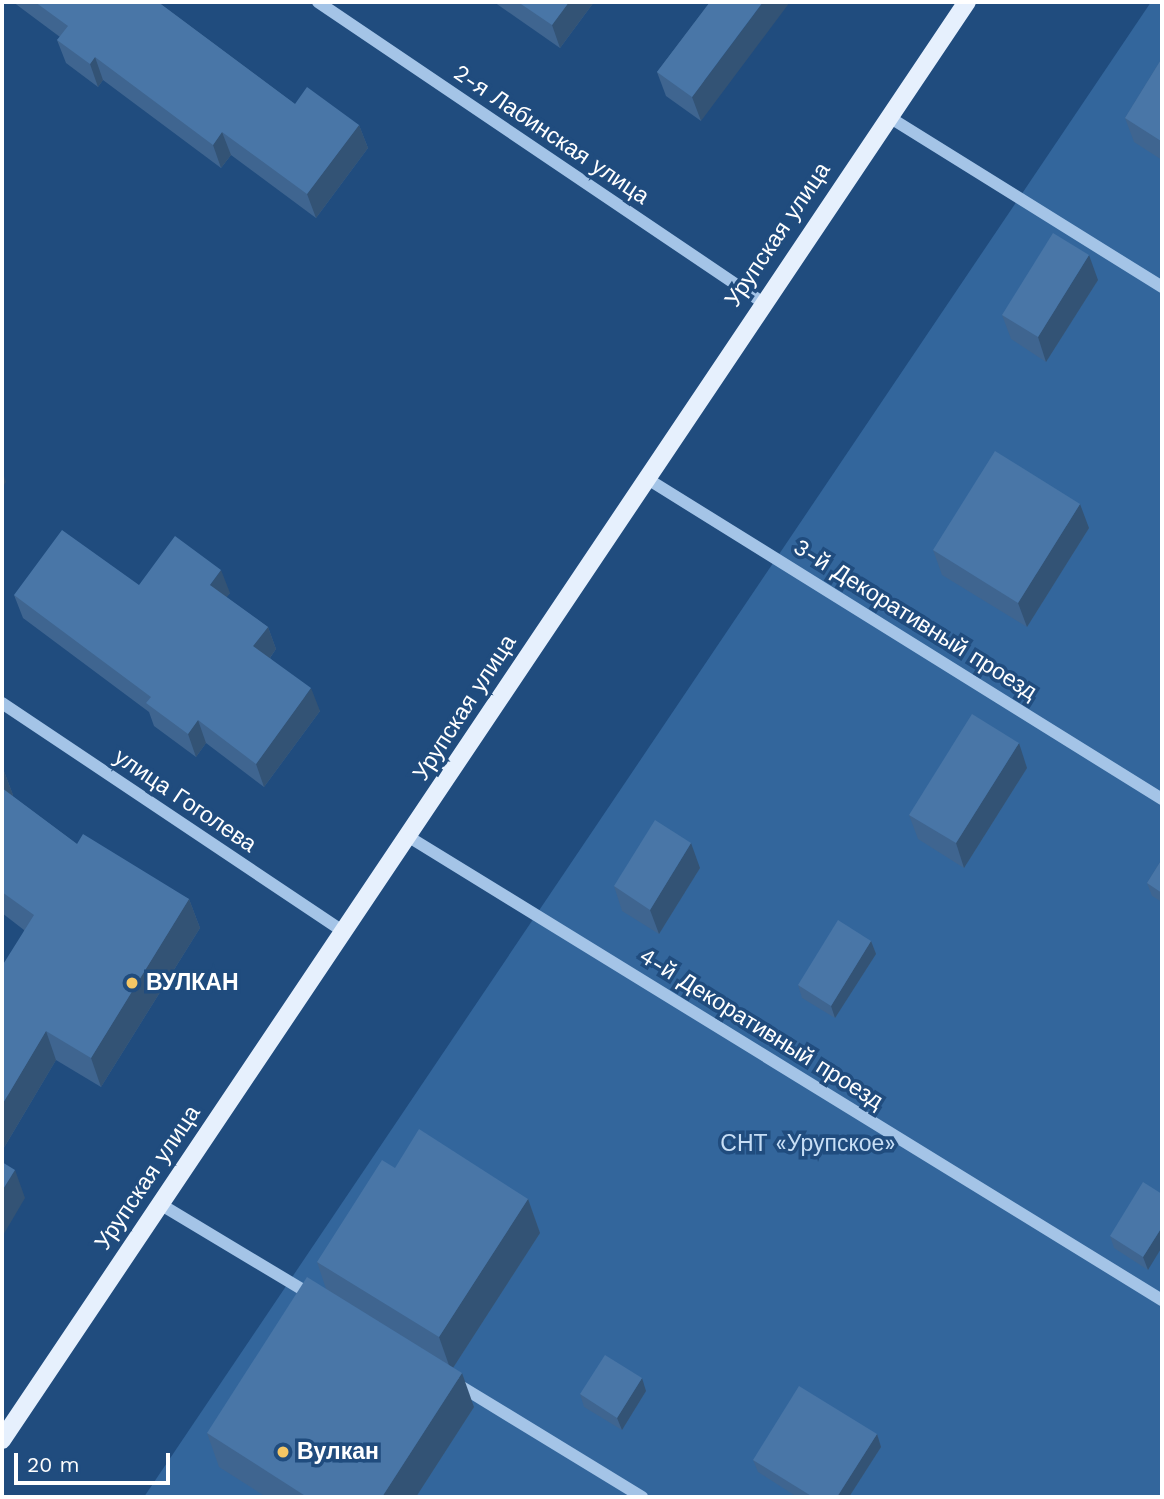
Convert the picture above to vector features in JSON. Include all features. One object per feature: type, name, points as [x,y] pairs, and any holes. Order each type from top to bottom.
[{"type":"main road","name":"Урупская улица","points":[[2,1440],[345,933],[762,302],[967,2]]},
{"type":"street","name":"2-я Лабинская улица","points":[[318,2],[762,302]]},
{"type":"street","points":[[888,117],[1162,287]]},
{"type":"street","name":"3-й Декоративный проезд","points":[[646,478],[1162,799]]},
{"type":"street","name":"улица Гоголева","points":[[2,703],[345,933]]},
{"type":"street","name":"4-й Декоративный проезд","points":[[409,837],[1162,1300]]},
{"type":"street","points":[[160,1204],[325,1304]]},
{"type":"street","points":[[442,1376],[642,1497]]},
{"type":"green space","name":"СНТ «Урупское»","points":[[1151,2],[1162,2],[1162,1497],[144,1497]]},
{"type":"building","points":[[35,2],[158,2],[295,104],[307,87],[359,125],[307,194],[222,132],[213,145],[95,57],[90,64],[57,40],[68,26]]},
{"type":"building","points":[[518,2],[569,2],[552,25]]},
{"type":"building","points":[[710,2],[763,2],[692,97],[657,72]]},
{"type":"building","points":[[1162,58],[1162,139],[1161,141],[1125,118]]},
{"type":"building","points":[[1053,233],[1089,255],[1038,337],[1002,315]]},
{"type":"building","points":[[995,451],[1080,504],[1018,603],[933,550]]},
{"type":"building","points":[[62,530],[139,585],[175,536],[221,570],[210,585],[268,627],[253,646],[311,688],[256,764],[198,720],[188,734],[146,703],[151,697],[14,595]]},
{"type":"building","points":[[972,714],[1019,743],[956,843],[909,815]]},
{"type":"building","points":[[2,788],[77,844],[83,834],[189,899],[91,1058],[46,1031],[2,1105],[2,966],[34,915],[2,892]]},
{"type":"building","points":[[655,820],[691,843],[650,910],[614,886]]},
{"type":"building","points":[[1162,859],[1162,893],[1147,883]]},
{"type":"building","points":[[838,920],[871,941],[831,1006],[798,985]]},
{"type":"building","points":[[419,1129],[528,1199],[439,1337],[317,1262],[382,1160],[395,1168]]},
{"type":"building","points":[[2,1162],[15,1170],[2,1191]]},
{"type":"building","points":[[1143,1182],[1162,1194],[1162,1227],[1143,1257],[1110,1236]]},
{"type":"building","points":[[307,1277],[462,1373],[382,1497],[307,1497],[207,1433]]},
{"type":"building","points":[[605,1355],[642,1378],[617,1418],[580,1394]]},
{"type":"building","points":[[799,1386],[877,1434],[837,1497],[813,1497],[753,1460]]},
{"type":"place","name":"ВУЛКАН","points":[[132,983]]},
{"type":"place","name":"Вулкан","points":[[283,1452]]}]
